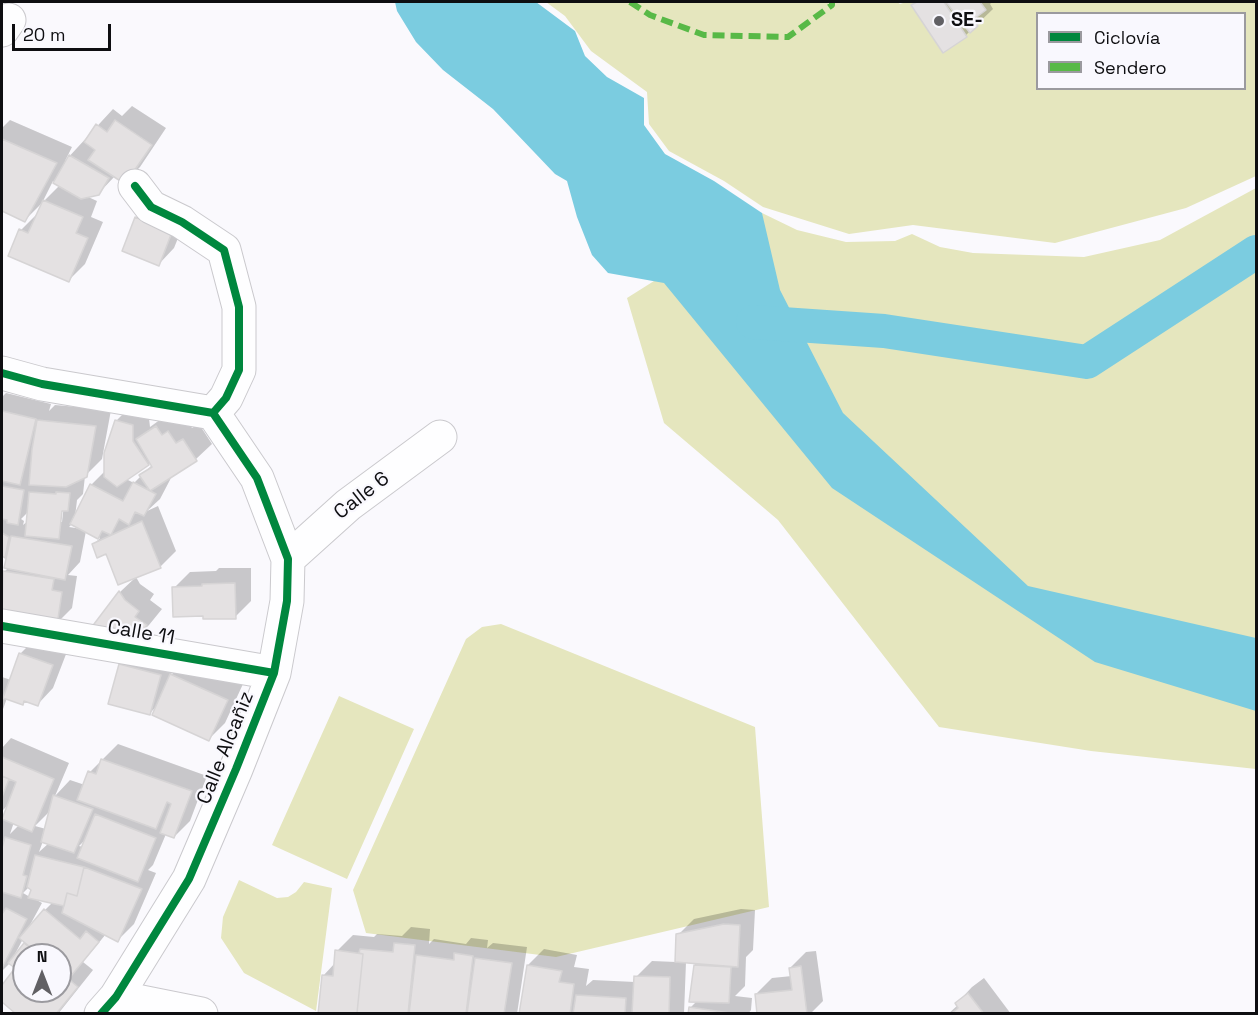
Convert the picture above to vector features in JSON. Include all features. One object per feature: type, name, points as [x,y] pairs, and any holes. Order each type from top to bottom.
[{"type":"street","points":[[2,373],[42,384],[213,413],[226,398],[239,370],[239,307],[224,250],[182,222],[150,207],[135,186]]},
{"type":"street","name":"Calle Alcañiz","points":[[108,1005],[189,879],[274,673],[287,601],[288,559],[257,478],[213,413]]},
{"type":"street","name":"Calle 6","points":[[288,559],[348,505],[440,438]]},
{"type":"street","name":"Calle 11","points":[[2,626],[274,673]]},
{"type":"street","points":[[108,1005],[201,1014]]},
{"type":"green space","points":[[546,2],[897,2],[900,4],[906,2],[1256,2],[1256,176],[1186,208],[1055,243],[913,225],[849,234],[763,207],[724,181],[669,151],[649,124],[647,92],[591,51],[565,16]]},
{"type":"green space","points":[[1256,188],[1256,769],[1091,751],[939,727],[778,520],[664,423],[627,298],[762,213],[797,230],[846,242],[895,241],[912,234],[940,247],[973,253],[1084,257],[1160,240]]},
{"type":"green space","points":[[501,624],[755,727],[769,907],[556,957],[366,933],[353,890],[466,639],[482,627]]},
{"type":"green space","points":[[339,696],[414,729],[347,879],[272,845]]},
{"type":"green space","points":[[239,880],[277,898],[288,897],[296,892],[304,882],[332,888],[316,1011],[244,973],[221,938],[223,917]]},
{"type":"water","points":[[395,2],[536,2],[575,31],[585,56],[607,77],[644,98],[644,125],[665,154],[714,181],[762,213],[780,290],[843,413],[1028,586],[1256,638],[1256,711],[1095,662],[832,488],[664,283],[608,273],[592,255],[577,217],[567,181],[555,174],[493,109],[443,70],[416,42],[397,11]]},
{"type":"building","name":"SE-","points":[[917,2],[944,2],[967,37],[943,53],[911,5]]},
{"type":"building","name":"SE-","points":[[946,2],[980,2],[986,10],[974,19],[978,26],[970,33]]},
{"type":"building","points":[[115,120],[152,145],[125,184],[88,160],[95,150],[84,142],[96,124],[107,132]]},
{"type":"building","points":[[2,139],[57,163],[25,222],[2,211]]},
{"type":"building","points":[[69,155],[109,178],[99,195],[81,199],[53,183]]},
{"type":"building","points":[[43,200],[83,217],[76,233],[88,238],[69,282],[8,256],[19,229],[28,233]]},
{"type":"building","points":[[135,217],[172,232],[159,266],[122,251]]},
{"type":"building","points":[[2,411],[36,419],[20,485],[2,481]]},
{"type":"building","points":[[37,420],[96,426],[87,477],[66,487],[29,485]]},
{"type":"building","points":[[115,420],[133,425],[133,441],[149,465],[117,487],[104,477],[104,453]]},
{"type":"building","points":[[156,426],[162,435],[168,431],[176,443],[183,439],[197,461],[150,491],[139,475],[152,467],[136,439]]},
{"type":"building","points":[[133,482],[156,494],[144,516],[135,512],[129,525],[119,519],[111,535],[102,531],[98,539],[70,524],[90,484],[123,501]]},
{"type":"building","points":[[2,486],[24,490],[18,525],[7,523],[7,520],[2,519]]},
{"type":"building","points":[[29,492],[70,493],[68,511],[62,511],[59,539],[25,536]]},
{"type":"building","points":[[142,521],[161,568],[118,585],[106,554],[97,558],[92,544]]},
{"type":"building","points":[[2,533],[9,537],[5,558],[2,556]]},
{"type":"building","points":[[11,536],[72,546],[65,580],[4,568]]},
{"type":"building","points":[[3,571],[54,579],[52,590],[62,592],[57,625],[2,615]]},
{"type":"building","points":[[235,583],[236,619],[203,619],[203,616],[173,617],[172,587]]},
{"type":"building","points":[[119,591],[125,600],[139,611],[135,617],[147,625],[133,643],[91,628]]},
{"type":"building","points":[[19,653],[53,665],[38,706],[24,701],[23,705],[3,698]]},
{"type":"building","points":[[119,664],[161,675],[150,715],[108,704]]},
{"type":"building","points":[[170,674],[228,700],[209,741],[152,715]]},
{"type":"building","points":[[2,757],[54,779],[32,832],[2,819],[16,782],[2,776]]},
{"type":"building","points":[[101,759],[192,791],[174,838],[160,833],[171,804],[167,802],[156,829],[77,800],[88,771],[96,774]]},
{"type":"building","points":[[2,776],[9,779],[2,797]]},
{"type":"building","points":[[53,795],[93,809],[74,853],[41,842]]},
{"type":"building","points":[[95,814],[156,838],[138,882],[77,858]]},
{"type":"building","points":[[5,837],[31,845],[23,875],[27,876],[21,898],[2,892],[2,848]]},
{"type":"building","points":[[35,855],[84,867],[77,896],[67,893],[64,906],[28,898],[31,890],[27,887]]},
{"type":"building","points":[[84,867],[142,889],[118,942],[62,913],[67,893],[77,896]]},
{"type":"building","points":[[6,908],[27,919],[15,943],[12,943],[12,948],[2,968],[2,914]]},
{"type":"building","points":[[44,909],[80,939],[86,931],[99,942],[72,975],[72,943],[25,943],[19,938]]},
{"type":"building","points":[[724,924],[740,925],[738,967],[675,962],[676,934]]},
{"type":"building","points":[[394,943],[415,945],[408,1014],[357,1013],[363,954],[359,953],[360,949],[393,952]]},
{"type":"building","points":[[335,950],[363,954],[357,1013],[362,1014],[318,1014],[322,975],[333,976]]},
{"type":"building","points":[[454,953],[473,956],[466,1014],[409,1014],[416,955],[454,960]]},
{"type":"building","points":[[475,958],[512,963],[504,1014],[467,1014]]},
{"type":"building","points":[[527,965],[562,971],[559,982],[574,984],[570,1014],[519,1014]]},
{"type":"building","points":[[694,965],[731,967],[729,1003],[689,1002]]},
{"type":"building","points":[[801,966],[807,1014],[757,1014],[755,994],[792,990],[789,968]]},
{"type":"building","points":[[12,972],[12,1003],[65,1003],[56,1014],[16,1014],[2,1002],[2,985]]},
{"type":"building","points":[[634,976],[670,977],[669,1014],[632,1014]]},
{"type":"building","points":[[72,982],[78,987],[72,994]]},
{"type":"building","points":[[968,993],[984,1014],[951,1014],[958,1008],[955,1003]]},
{"type":"building","points":[[576,995],[626,998],[625,1014],[573,1014]]},
{"type":"building","points":[[689,1007],[736,1014],[688,1014]]},
{"type":"waterway","points":[[753,322],[884,331],[1087,362],[1256,252]]},
{"type":"marked path","points":[[630,2],[650,15],[704,35],[788,37],[832,5],[832,2]]},
{"type":"cycle path","points":[[135,186],[151,207],[182,222],[224,250],[239,307],[239,370],[226,398],[213,413]]},
{"type":"cycle path","points":[[2,373],[42,384],[213,413],[257,478],[288,559],[287,601],[274,673],[236,769],[189,879],[116,997],[101,1014]]},
{"type":"cycle path","points":[[2,626],[274,673]]},
{"type":"place","name":"SE-","points":[[939,21]]}]
